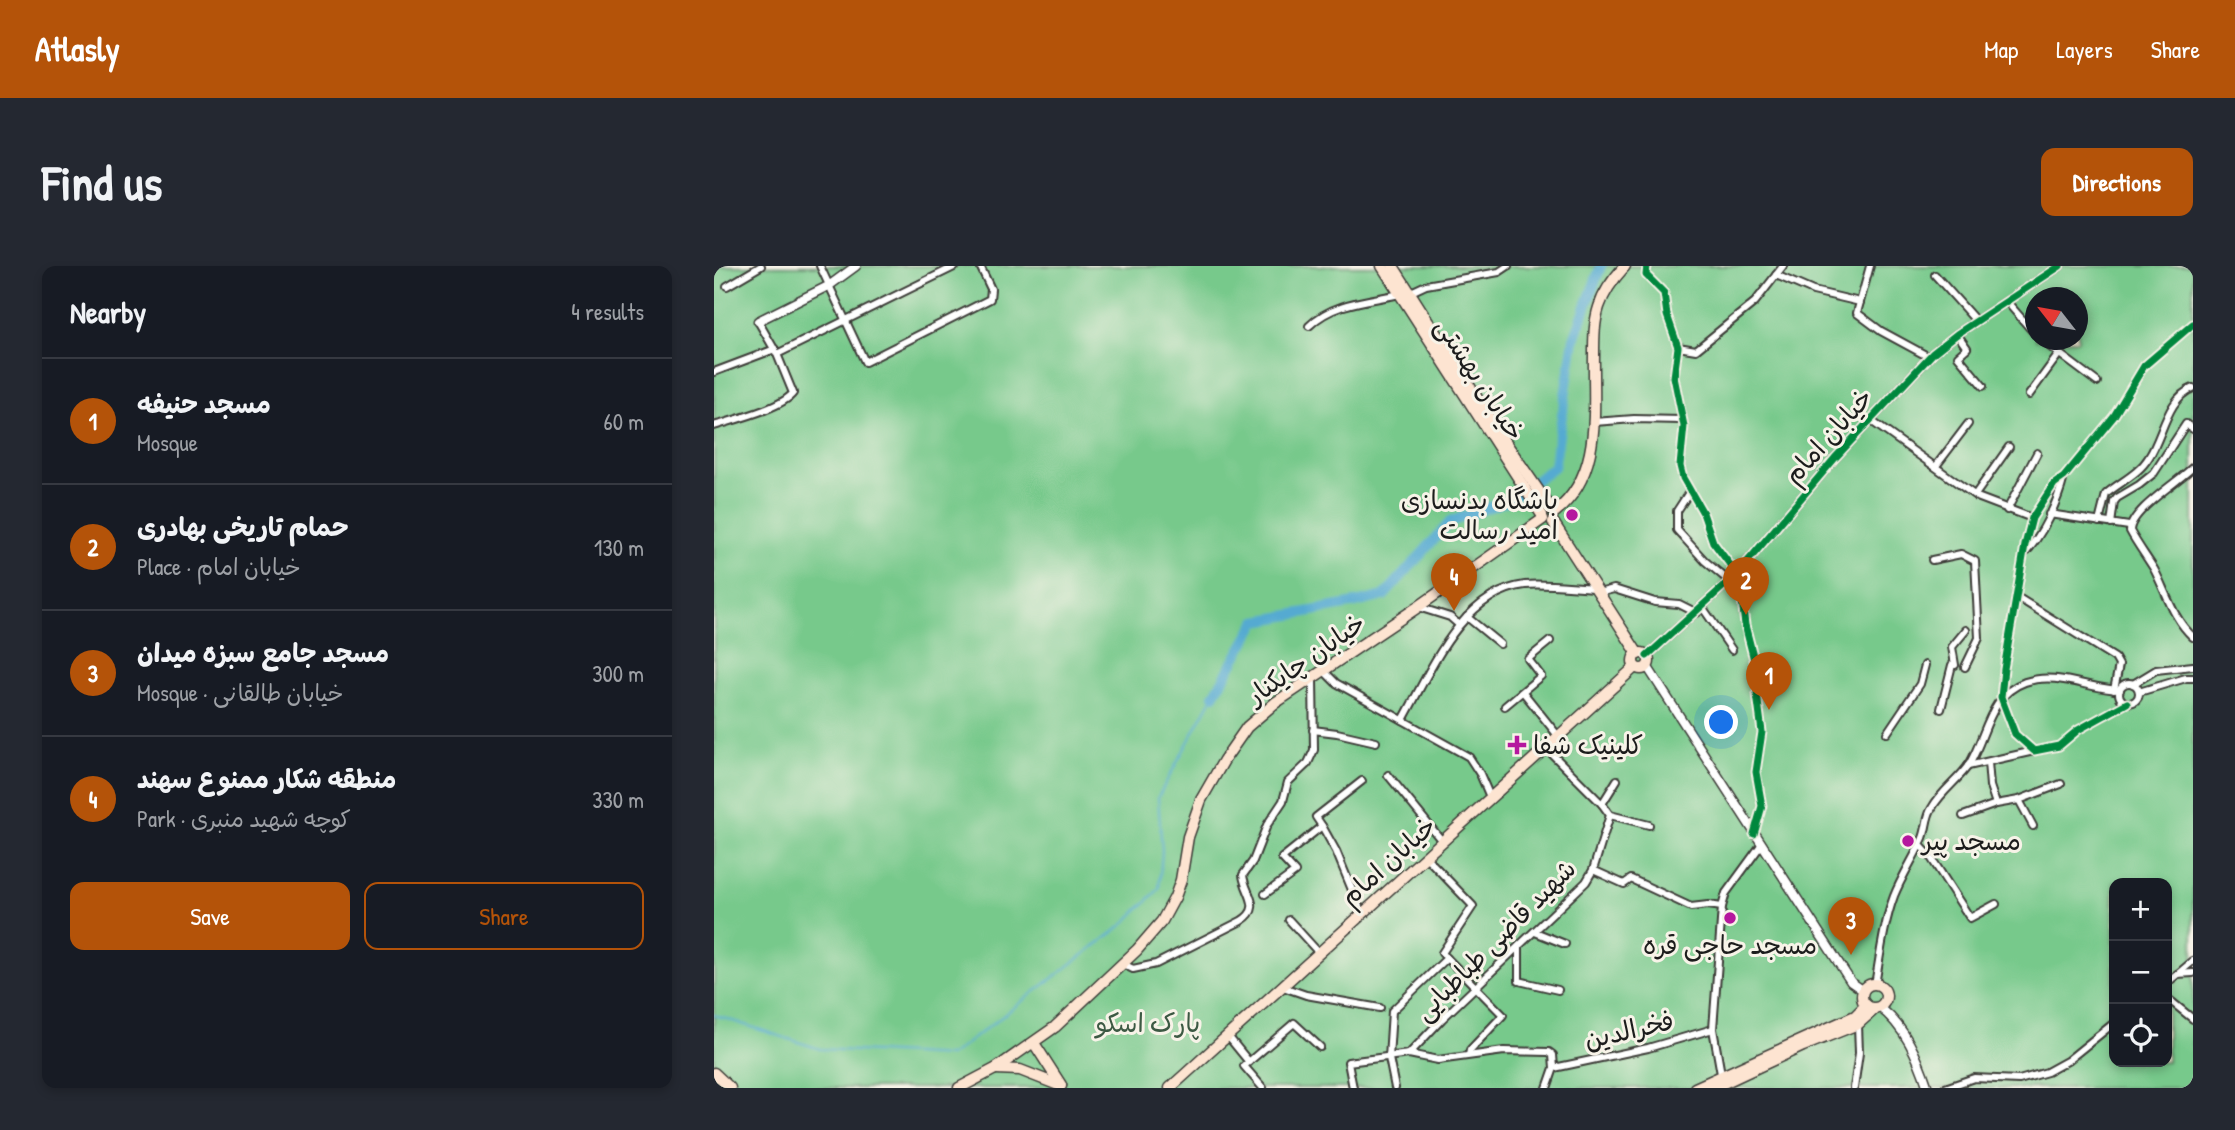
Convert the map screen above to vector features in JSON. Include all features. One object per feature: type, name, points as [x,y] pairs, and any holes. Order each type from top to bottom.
[{"type":"main road","name":"خیابان بهشتی","points":[[1382,266],[1405,293],[1642,661]]},
{"type":"main road","name":"خیابان بهشتی","points":[[1393,266],[1405,293]]},
{"type":"main road","name":"خیابان چایکنار","points":[[959,1088],[995,1069],[1055,1027],[1123,964],[1162,921],[1181,880],[1188,837],[1201,800],[1247,727],[1275,703],[1549,516],[1575,492],[1588,463],[1594,422],[1596,319],[1606,290],[1625,266]]},
{"type":"main road","name":"خیابان امام","points":[[1170,1088],[1642,661]]},
{"type":"main road","points":[[1720,1084],[1885,1002],[1886,994],[1882,988],[1875,985],[1864,990],[1863,998],[1874,1007]]},
{"type":"main road","points":[[1695,1088],[1720,1084],[1858,1024],[1874,1007]]},
{"type":"main road","points":[[1032,1074],[1020,1062],[1020,1056],[1030,1046],[1062,1087]]},
{"type":"main road","points":[[995,1069],[1020,1070],[1062,1087]]},
{"type":"main road","points":[[714,1073],[730,1088]]},
{"type":"street","points":[[727,286],[761,266]]},
{"type":"street","points":[[820,266],[865,362],[989,299],[992,295],[980,266]]},
{"type":"street","points":[[714,426],[790,398],[792,387],[758,321],[830,285],[856,266]]},
{"type":"street","points":[[714,372],[776,352],[846,322],[956,266]]},
{"type":"street","points":[[1309,326],[1348,304],[1405,293],[1426,285],[1499,272],[1508,266]]},
{"type":"street","points":[[1647,266],[1646,275],[1664,293],[1667,315],[1678,347],[1674,377],[1682,420],[1681,466],[1713,542],[1737,575],[1745,625],[1759,678],[1757,694],[1762,732],[1756,772],[1762,806],[1754,834]]},
{"type":"street","points":[[1678,347],[1696,350],[1755,302],[1783,266]]},
{"type":"street","points":[[1870,266],[1857,313],[1929,357]]},
{"type":"street","name":"خیابان امام","points":[[1642,661],[1737,575],[1835,457],[1929,357],[1957,334],[2060,266]]},
{"type":"street","points":[[1776,275],[1813,291],[1860,302]]},
{"type":"street","points":[[1935,275],[1976,321]]},
{"type":"street","points":[[2007,302],[2025,323]]},
{"type":"street","points":[[2034,751],[2015,734],[2001,697],[2032,519],[2054,484],[2064,477],[2114,416],[2144,366],[2193,324]]},
{"type":"street","points":[[1957,334],[1967,348],[1958,356],[1983,386]]},
{"type":"street","points":[[2054,350],[2097,382]]},
{"type":"street","points":[[2029,395],[2059,354]]},
{"type":"street","points":[[2099,522],[2106,494],[2131,477],[2148,459],[2178,397],[2193,388]]},
{"type":"street","points":[[1594,422],[1682,420]]},
{"type":"street","points":[[1870,420],[1975,495],[2032,519]]},
{"type":"street","points":[[1936,466],[1968,424]]},
{"type":"street","points":[[2111,524],[2117,498],[2154,473],[2186,424],[2193,429]]},
{"type":"street","points":[[1975,495],[2010,447]]},
{"type":"street","points":[[2007,510],[2037,453]]},
{"type":"street","points":[[2193,467],[2138,513],[2129,526],[2174,613],[2193,637]]},
{"type":"street","points":[[2024,554],[2035,543],[2064,477]]},
{"type":"street","points":[[1690,492],[1677,511],[1677,530],[1705,561],[1729,581]]},
{"type":"street","points":[[2049,514],[2129,526]]},
{"type":"street","points":[[1932,560],[1961,554],[1975,561],[1979,638],[1965,667]]},
{"type":"street","points":[[1403,720],[1458,624],[1484,603],[1510,588],[1527,585],[1614,589],[1655,602],[1679,604],[1700,610],[1732,650]]},
{"type":"street","points":[[2017,597],[2115,658],[2119,665],[2117,690],[2127,703]]},
{"type":"street","points":[[1418,607],[1450,617],[1458,624]]},
{"type":"street","points":[[1467,617],[1500,644]]},
{"type":"street","points":[[1941,709],[1953,665],[1952,647],[1965,630]]},
{"type":"street","points":[[1505,706],[1541,676],[1528,659],[1550,642]]},
{"type":"street","points":[[1642,661],[1851,982],[1864,990]]},
{"type":"street","points":[[1887,733],[1920,684],[1925,665]]},
{"type":"street","points":[[1875,985],[1893,900],[1920,845],[1932,807],[1968,766],[1994,706],[2001,697],[2016,686],[2045,678],[2117,690],[2156,670],[2193,666]]},
{"type":"street","points":[[1324,671],[1336,683],[1469,757],[1490,797]]},
{"type":"street","points":[[1123,964],[1133,969],[1157,964],[1241,921],[1251,912],[1253,905],[1243,875],[1253,861],[1267,825],[1283,801],[1288,782],[1308,763],[1314,750],[1313,678]]},
{"type":"street","points":[[2138,692],[2193,678]]},
{"type":"street","points":[[2133,684],[2138,692]]},
{"type":"street","points":[[1523,692],[1559,737]]},
{"type":"street","points":[[1968,766],[2059,747],[2078,730],[2135,701],[2138,692]]},
{"type":"street","points":[[1313,730],[1376,742]]},
{"type":"street","points":[[1546,748],[1610,815],[1649,825]]},
{"type":"street","points":[[1988,762],[1990,786],[1996,804]]},
{"type":"street","points":[[1388,775],[1442,841]]},
{"type":"street","points":[[1602,804],[1617,780]]},
{"type":"street","points":[[1362,781],[1315,817],[1336,851],[1362,914]]},
{"type":"street","points":[[1963,816],[1996,804],[2019,800],[2061,784]]},
{"type":"street","points":[[2019,800],[2033,826]]},
{"type":"street","name":"شهید قاضی طباطبایی","points":[[1409,1054],[1586,882],[1593,870],[1610,815]]},
{"type":"street","points":[[1265,894],[1295,872],[1282,858],[1322,826]]},
{"type":"street","points":[[1720,1084],[1713,1029],[1722,907],[1726,893],[1761,845]]},
{"type":"street","points":[[1920,845],[1970,918],[1996,904]]},
{"type":"street","points":[[1395,1088],[1389,1058],[1392,1011],[1444,956],[1473,906],[1425,856]]},
{"type":"street","points":[[1593,870],[1624,884],[1631,878],[1691,907],[1722,907]]},
{"type":"street","points":[[1289,920],[1319,953]]},
{"type":"street","points":[[1535,932],[1565,944]]},
{"type":"street","points":[[1519,947],[1519,981],[1558,989]]},
{"type":"street","points":[[1444,956],[1503,1015],[1470,1050],[1469,1055]]},
{"type":"street","points":[[2172,978],[2193,961]]},
{"type":"street","points":[[2177,974],[2193,973]]},
{"type":"street","points":[[1283,986],[1306,995],[1380,1008]]},
{"type":"street","points":[[2172,1002],[2193,1019]]},
{"type":"street","points":[[1874,1007],[1893,1017],[1900,1027],[1928,1088]]},
{"type":"street","points":[[1263,1088],[1244,1066],[1294,1023],[1320,1047]]},
{"type":"street","points":[[1854,1088],[1859,1053],[1858,1024]]},
{"type":"street","points":[[1945,1088],[1974,1078],[2019,1080],[2047,1072],[2067,1061],[2109,1027]]},
{"type":"street","name":"فخرالدین","points":[[1554,1068],[1647,1048],[1713,1029]]},
{"type":"street","points":[[1227,1035],[1249,1062]]},
{"type":"street","points":[[1353,1088],[1348,1062],[1409,1054],[1438,1060],[1504,1051],[1549,1052],[1553,1055],[1554,1068],[1547,1088]]},
{"type":"street","points":[[1996,1079],[2000,1088]]},
{"type":"green space","name":"پارک اسکو","points":[[714,266],[2193,266],[2193,1088],[714,1088]]},
{"type":"waterway","points":[[1214,695],[1257,621],[1384,596],[1450,522],[1508,500],[1554,467],[1574,339],[1601,266]]},
{"type":"waterway","points":[[714,1015],[820,1049],[950,1056],[1124,924],[1159,889],[1162,851],[1158,797],[1214,695]]},
{"type":"cycle path","points":[[1647,266],[1646,275],[1664,293],[1667,315],[1678,347],[1674,377],[1684,426],[1680,466],[1683,478],[1703,513],[1713,542],[1737,574],[1745,625],[1759,679],[1757,694],[1762,732],[1756,772],[1762,806],[1754,834]]},
{"type":"cycle path","points":[[1647,656],[1737,574],[1835,458],[1933,353],[1957,334],[2060,266]]},
{"type":"cycle path","points":[[2127,703],[2078,730],[2059,746],[2034,751],[2015,734],[2001,697],[2025,545],[2032,518],[2054,484],[2064,477],[2114,416],[2144,366],[2193,324]]},
{"type":"place","name":"باشگاه بدنسازی امید رسالت","points":[[1572,515]]},
{"type":"place","name":"منطقه شکار ممنوع سهند","points":[[1454,611]]},
{"type":"place","name":"حمام تاریخی بهادری","points":[[1746,615]]},
{"type":"place","name":"مسجد حنیفه","points":[[1769,710]]},
{"type":"place","name":"کلینیک شفا","points":[[1517,745]]},
{"type":"place","name":"مسجد پیر","points":[[1908,841]]},
{"type":"place","name":"مسجد حاجی قره","points":[[1730,918]]},
{"type":"place","name":"مسجد جامع سبزه میدان","points":[[1851,955]]}]
